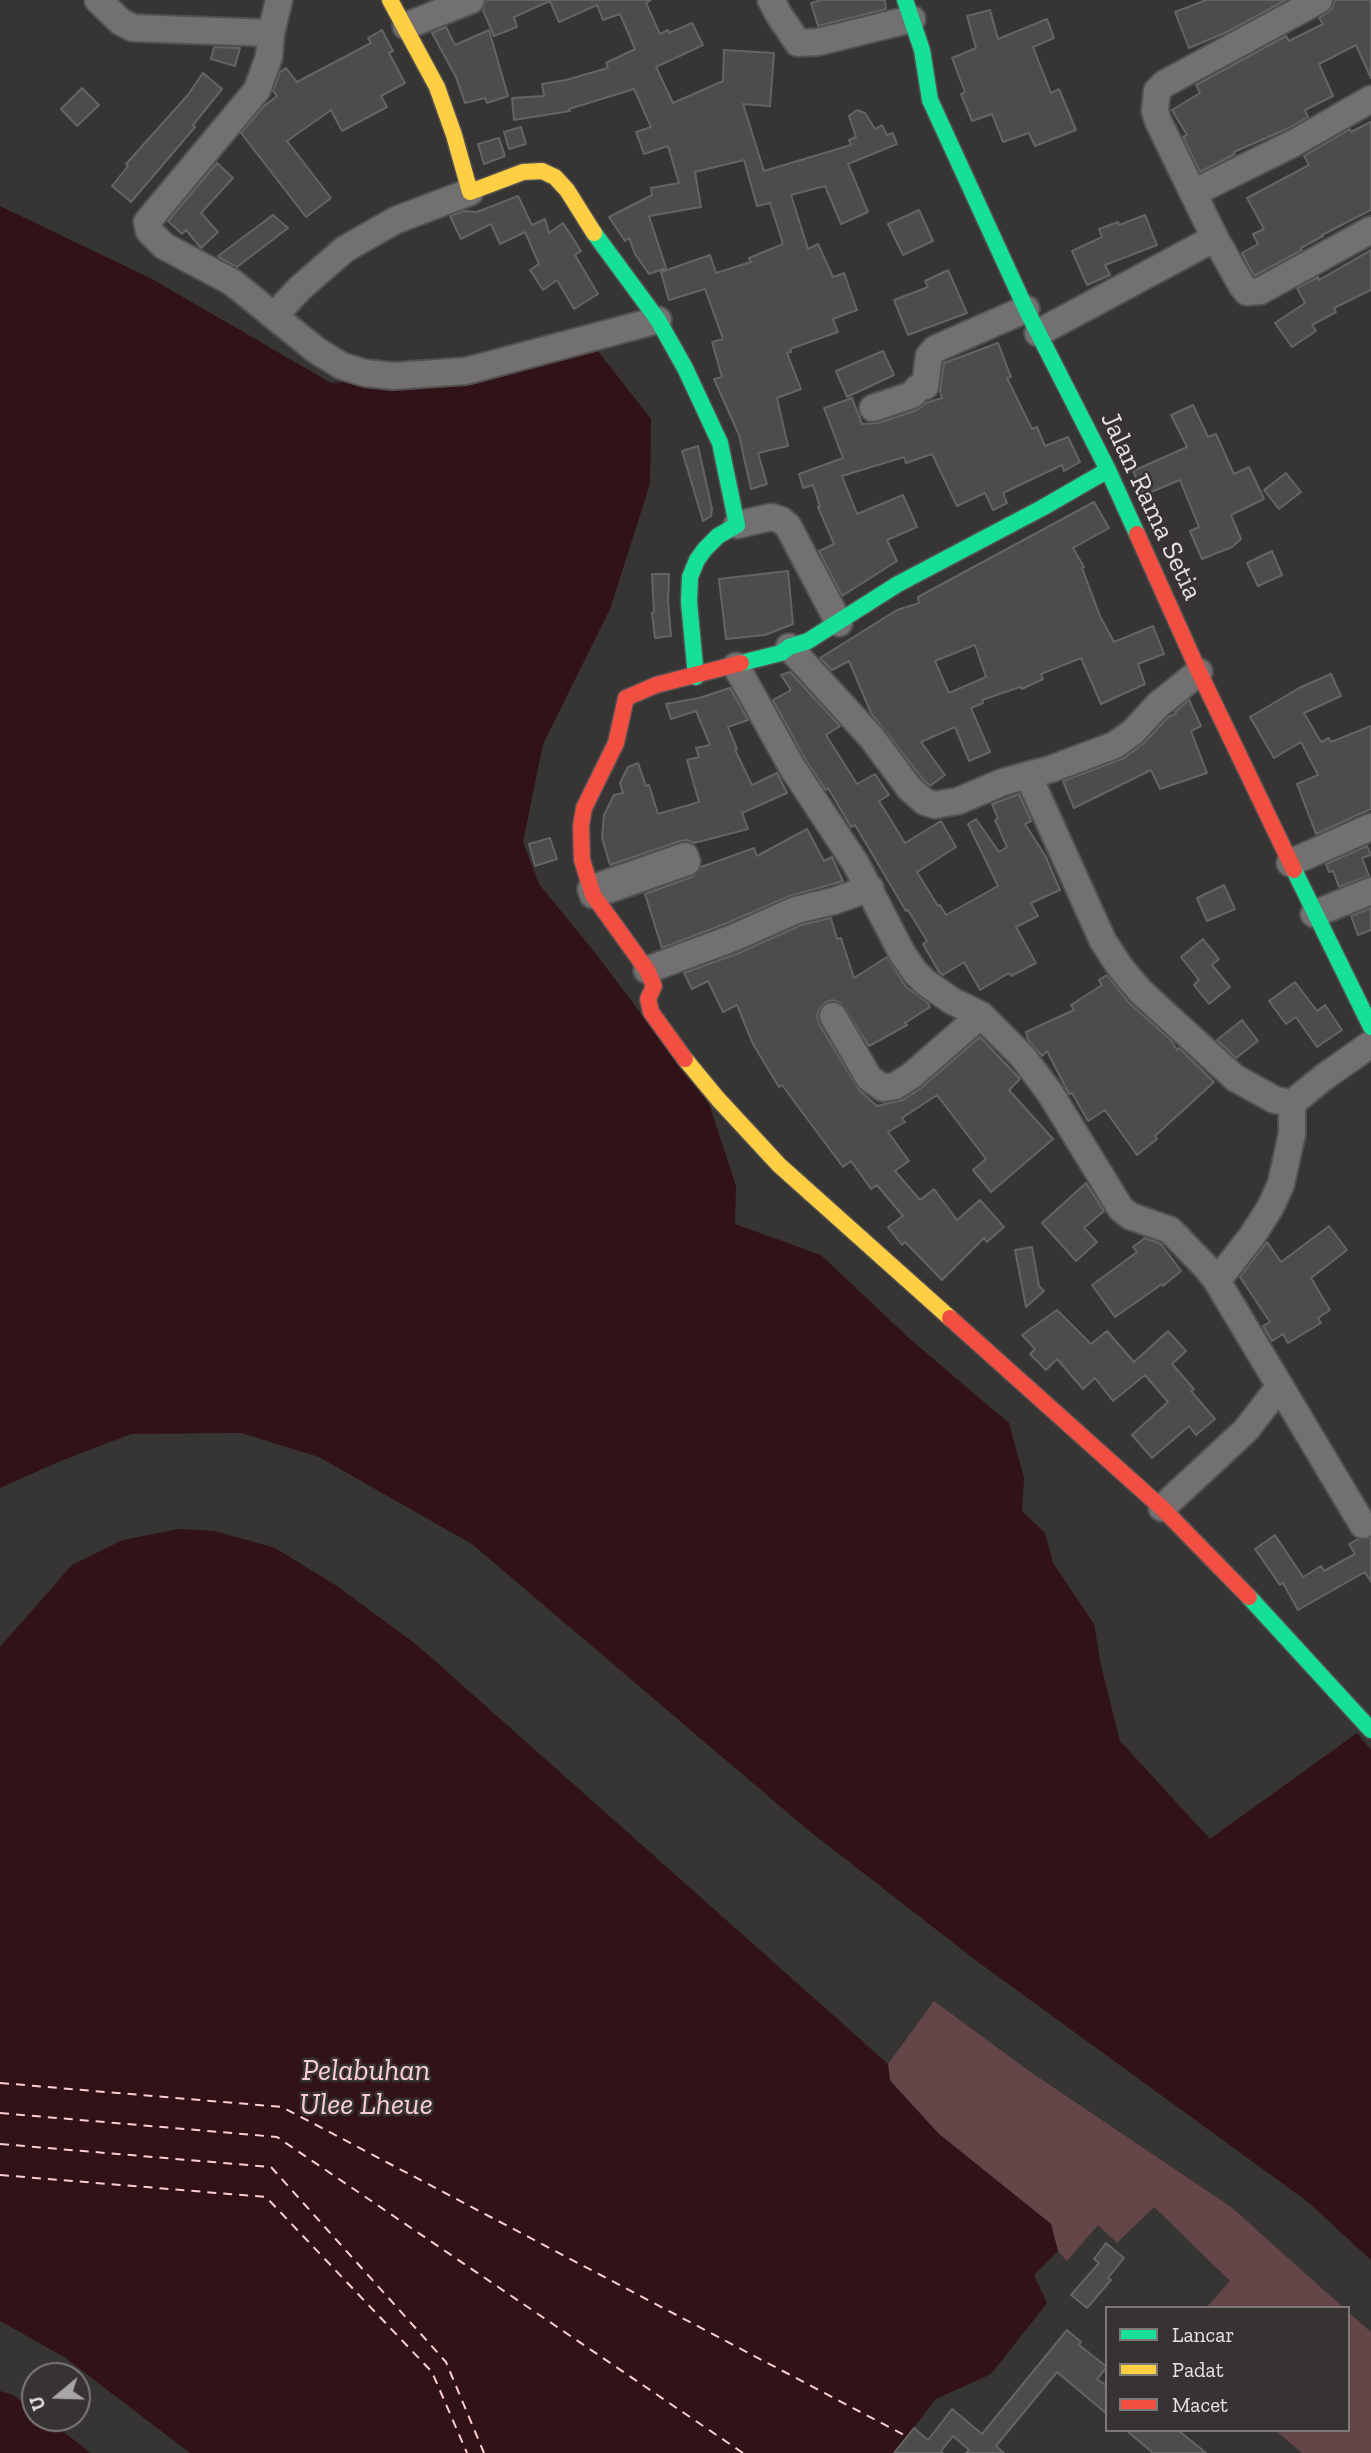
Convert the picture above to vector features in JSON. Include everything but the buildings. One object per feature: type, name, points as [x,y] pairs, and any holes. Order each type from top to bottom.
[{"type":"street","points":[[98,0],[121,22],[133,28],[271,33]]},
{"type":"street","points":[[279,0],[271,33],[269,57],[257,90],[147,222],[149,231],[164,246],[232,282],[316,350],[342,366],[365,373],[394,376],[466,371],[658,320]]},
{"type":"street","points":[[390,0],[437,87],[470,192]]},
{"type":"street","points":[[406,26],[471,0]]},
{"type":"street","points":[[771,0],[798,43],[818,42],[909,9]]},
{"type":"street","points":[[1320,0],[1173,77],[1157,91],[1155,111],[1215,238],[1247,292],[1260,291],[1371,230]]},
{"type":"street","name":"Jalan Rama Setia","points":[[909,9],[922,50],[930,100],[1026,309],[1108,470],[1199,672],[1370,1027]]},
{"type":"street","points":[[1193,193],[1371,99]]},
{"type":"street","points":[[275,315],[299,289],[345,250],[396,220],[523,172],[542,171],[555,177],[567,190],[608,254],[658,320],[685,368],[720,443],[737,525]]},
{"type":"street","points":[[1038,333],[1215,238]]},
{"type":"street","points":[[873,408],[912,395],[918,388],[925,386],[929,356],[935,349],[1026,309]]},
{"type":"street","points":[[1108,470],[898,584],[808,641],[789,647],[781,653],[696,677],[656,685],[626,698],[615,743],[584,808],[581,826],[582,860],[593,895],[647,970],[654,986],[648,1003],[658,1023],[718,1099],[779,1165],[1162,1508],[1248,1596],[1371,1730]]},
{"type":"street","points":[[696,677],[689,602],[690,577],[705,549],[718,536],[737,525],[771,517],[788,526],[839,623]]},
{"type":"street","points":[[789,647],[872,738],[910,789],[925,802],[935,805],[958,801],[1003,782],[1115,745],[1199,672]]},
{"type":"street","points":[[736,666],[792,767],[870,888],[902,953],[915,972],[951,1001],[981,1015],[1036,1074],[1121,1209],[1138,1219],[1170,1230],[1184,1242],[1217,1281],[1363,1525]]},
{"type":"street","points":[[1028,775],[1102,941],[1119,967],[1140,991],[1235,1078],[1275,1100],[1292,1103],[1324,1077],[1370,1027]]},
{"type":"street","points":[[1290,863],[1371,827]]},
{"type":"street","points":[[647,970],[733,938],[796,910],[834,901],[870,888]]},
{"type":"street","points":[[1314,914],[1371,891]]},
{"type":"street","points":[[833,1016],[869,1078],[883,1088],[895,1086],[911,1076],[981,1015]]},
{"type":"street","points":[[1217,1281],[1252,1236],[1281,1184],[1292,1135],[1292,1103]]},
{"type":"street","points":[[1162,1508],[1246,1430],[1280,1386]]},
{"type":"shaded area","points":[[934,2001],[1029,2071],[1231,2207],[1342,2306],[1208,2306],[1230,2281],[1154,2207],[1117,2243],[1098,2225],[1067,2261],[1058,2251],[1051,2224],[939,2134],[890,2080],[888,2064]]},
{"type":"shaded area","points":[[1350,2314],[1371,2332],[1371,2453],[1302,2453],[1277,2432],[1350,2432]]},
{"type":"water","points":[[0,206],[152,279],[331,383],[473,373],[590,341],[651,419],[650,484],[610,609],[543,744],[523,842],[539,884],[596,954],[709,1104],[736,1186],[735,1224],[821,1255],[911,1340],[1009,1423],[1024,1478],[1022,1511],[1045,1533],[1053,1563],[1094,1624],[1120,1741],[1210,1839],[1357,1733],[1371,1750],[1371,2260],[1308,2202],[978,1962],[808,1830],[472,1544],[319,1457],[241,1433],[131,1434],[0,1488]]},
{"type":"water","name":"Pelabuhan Ulee Lheue","points":[[178,1529],[215,1531],[275,1548],[337,1586],[417,1645],[888,2064],[890,2081],[939,2134],[1051,2224],[1058,2251],[1034,2275],[1047,2303],[991,2374],[936,2399],[894,2453],[190,2453],[91,2378],[91,2362],[71,2362],[0,2321],[0,1647],[72,1565],[123,1540]]},
{"type":"water","points":[[0,2391],[21,2401],[21,2432],[63,2432],[91,2453],[0,2453]]},
{"type":"ferry route","points":[[0,2083],[282,2107],[906,2436]]},
{"type":"ferry route","points":[[0,2113],[277,2137],[743,2453]]},
{"type":"ferry route","points":[[0,2144],[271,2167],[446,2362],[484,2453]]},
{"type":"ferry route","points":[[0,2175],[266,2197],[432,2372],[467,2453]]},
{"type":"traffic: fast","points":[[905,0],[922,50],[930,100],[1026,309],[1108,470],[1137,534]]},
{"type":"traffic: fast","points":[[594,233],[658,320],[685,368],[720,443],[737,525],[718,536],[705,549],[690,577],[689,602],[696,677]]},
{"type":"traffic: fast","points":[[741,663],[781,653],[789,647],[808,641],[898,584],[1108,470]]},
{"type":"traffic: fast","points":[[1294,870],[1371,1027]]},
{"type":"traffic: fast","points":[[1249,1597],[1371,1730]]},
{"type":"traffic: slow","points":[[390,0],[437,87],[470,192],[523,172],[542,171],[555,177],[567,190],[594,233]]},
{"type":"traffic: slow","points":[[685,1059],[779,1165],[950,1318]]},
{"type":"traffic: jam","points":[[1137,534],[1199,672],[1294,870]]},
{"type":"traffic: jam","points":[[685,1059],[651,1012],[648,999],[654,986],[647,970],[593,895],[582,860],[581,826],[584,808],[616,743],[626,698],[656,685],[741,663]]},
{"type":"traffic: jam","points":[[950,1318],[1162,1508],[1249,1597]]}]
